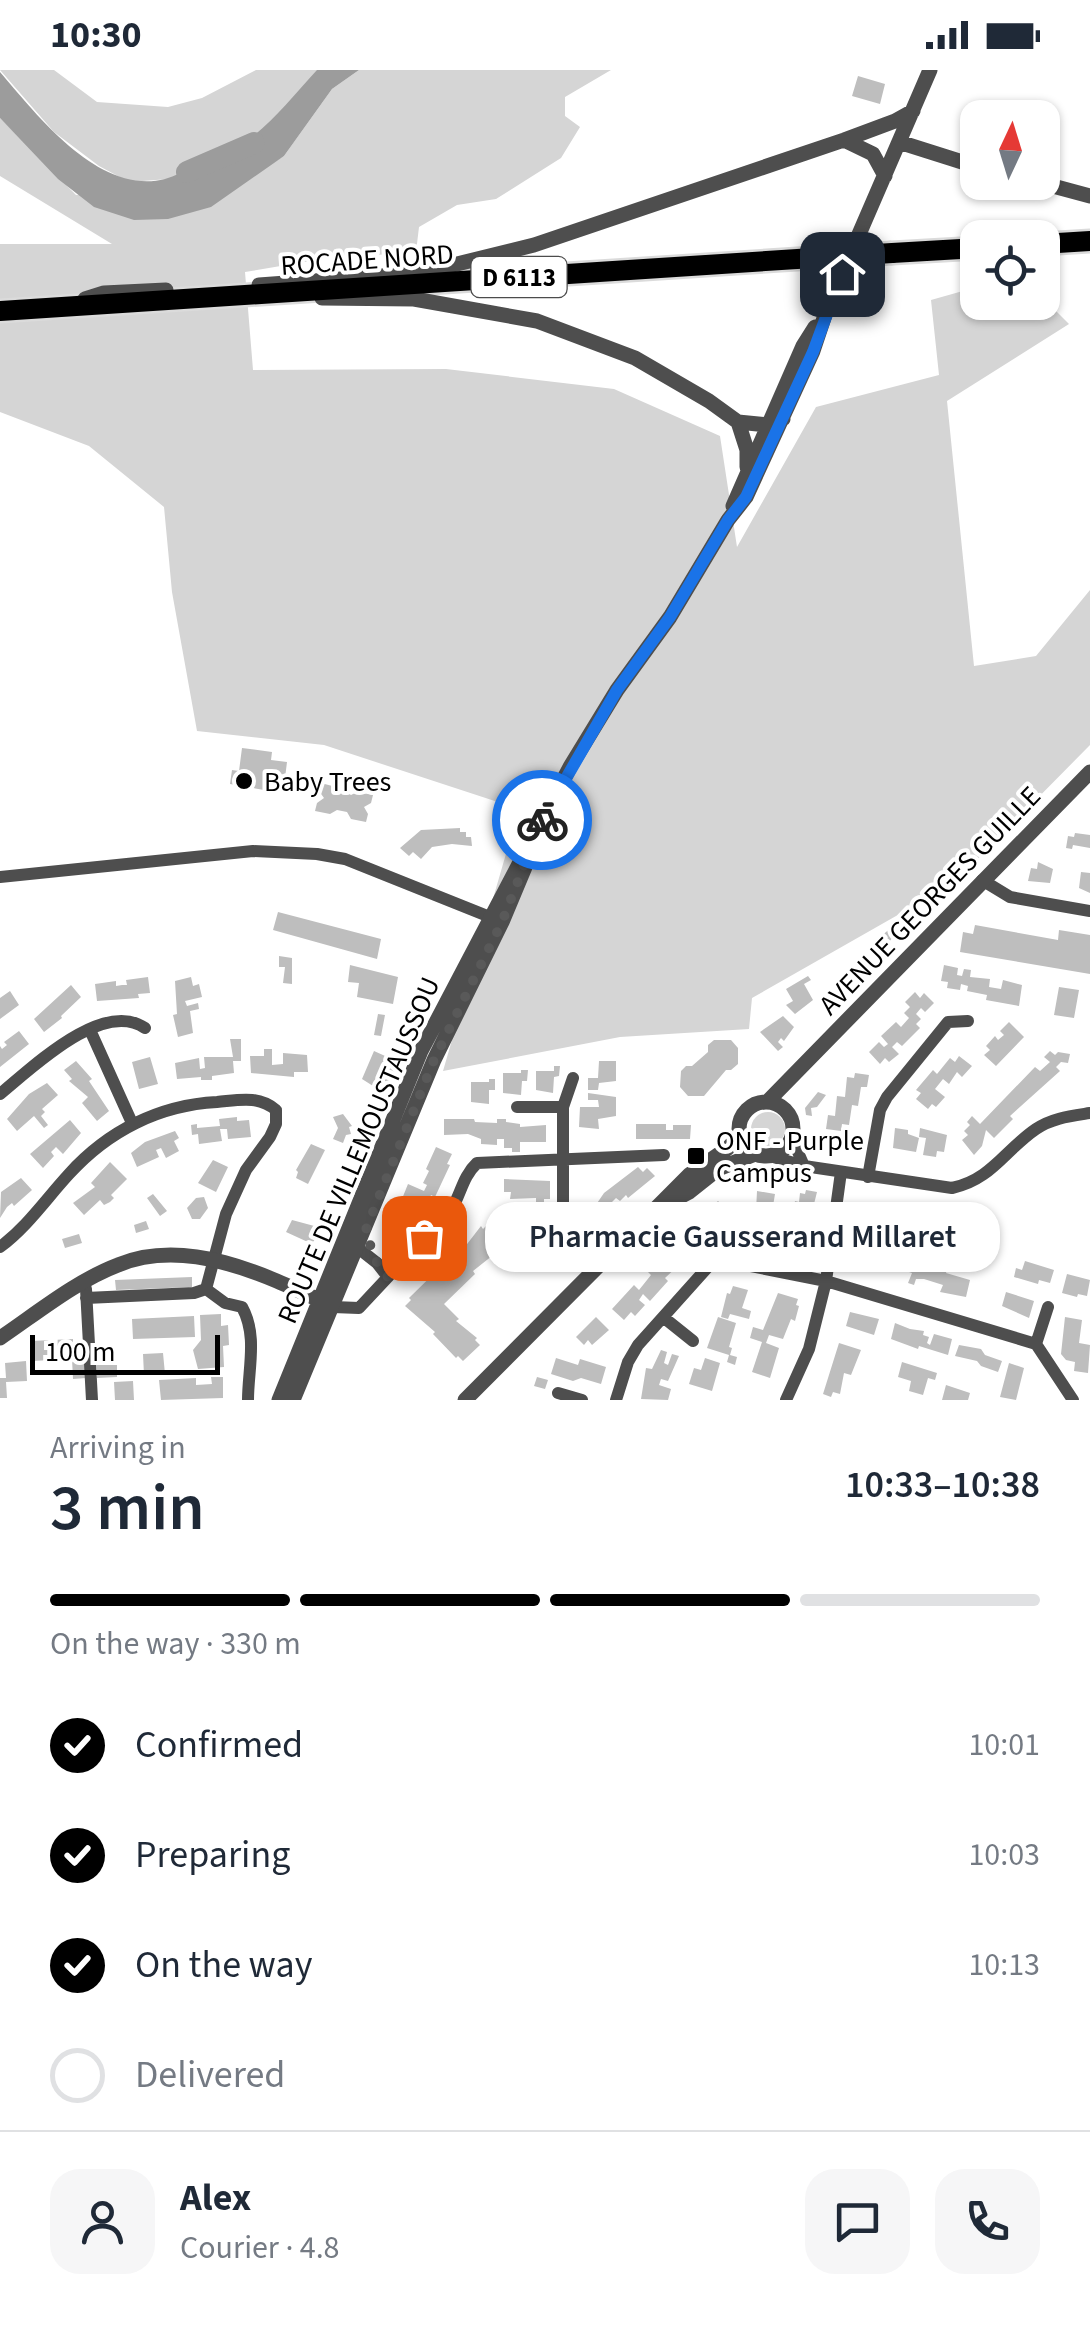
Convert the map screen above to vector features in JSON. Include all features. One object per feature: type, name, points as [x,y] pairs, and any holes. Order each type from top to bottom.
[{"type":"main road","points":[[1060,243],[1090,241]]},
{"type":"main road","name":"ROCADE NORD","points":[[0,311],[960,249]]},
{"type":"street","name":"ROUTE DE VILLEMOUSTAUSSOU","points":[[279,1400],[325,1303],[358,1248],[434,1060],[544,816],[617,690],[670,617],[746,497],[803,346],[828,306],[930,70]]},
{"type":"street","points":[[53,308],[104,294],[396,274],[457,264],[534,246],[844,140],[913,111]]},
{"type":"street","points":[[844,140],[872,154],[884,176]]},
{"type":"street","points":[[899,142],[960,161]]},
{"type":"street","points":[[1060,188],[1090,196]]},
{"type":"street","points":[[226,295],[414,299],[537,321],[635,358],[709,400],[738,422],[747,450],[747,468]]},
{"type":"street","points":[[738,422],[776,422]]},
{"type":"street","name":"ROUTE DE VILLEMOUSTAUSSOU","points":[[728,520],[747,468],[776,422]]},
{"type":"street","name":"AVENUE GEORGES GUILLE","points":[[767,1102],[1090,772]]},
{"type":"street","points":[[0,877],[254,852],[316,854],[345,859],[496,920]]},
{"type":"street","points":[[982,880],[1010,897],[1090,911]]},
{"type":"street","name":"ROUTE DE VILLEMOUSTAUSSOU","points":[[293,1400],[336,1256],[421,1050],[496,920]]},
{"type":"street","points":[[0,1094],[60,1044],[90,1030],[116,1021],[134,1020],[145,1028]]},
{"type":"street","points":[[868,1177],[886,1096],[948,1022],[968,1022]]},
{"type":"street","points":[[90,1030],[132,1123]]},
{"type":"street","name":"AVENUE GEORGES GUILLE","points":[[786,1111],[789,1090],[804,1063]]},
{"type":"street","points":[[564,1205],[563,1107],[573,1078]]},
{"type":"street","points":[[0,1247],[28,1222],[72,1170],[132,1123],[164,1110],[205,1102],[265,1101],[276,1110],[276,1124],[246,1170],[226,1214],[206,1289]]},
{"type":"street","points":[[804,1166],[786,1111],[767,1102],[746,1110],[740,1120],[740,1135],[745,1146],[763,1155],[804,1166],[952,1188],[986,1176],[1036,1129],[1056,1119],[1090,1114]]},
{"type":"street","points":[[517,1107],[563,1107]]},
{"type":"street","points":[[464,1400],[690,1175],[740,1135]]},
{"type":"street","points":[[659,1207],[689,1192],[718,1169],[783,1150],[792,1138]]},
{"type":"street","points":[[0,1338],[86,1290],[120,1264],[152,1258],[195,1256],[214,1260],[252,1271],[325,1303],[360,1308],[398,1263],[450,1213],[467,1172],[478,1163],[664,1155]]},
{"type":"street","points":[[786,1400],[809,1350],[826,1281],[841,1172]]},
{"type":"street","points":[[616,1400],[638,1345],[715,1259],[743,1212]]},
{"type":"street","points":[[365,1232],[388,1277]]},
{"type":"street","points":[[336,1256],[358,1248],[377,1262]]},
{"type":"street","points":[[715,1259],[826,1281],[1036,1344],[1073,1400]]},
{"type":"street","points":[[86,1290],[194,1293],[206,1289]]},
{"type":"street","points":[[206,1289],[225,1303],[242,1307],[250,1320],[248,1400]]},
{"type":"street","points":[[86,1290],[92,1400]]},
{"type":"street","points":[[1036,1344],[1048,1306]]},
{"type":"street","points":[[664,1317],[692,1341]]},
{"type":"street","points":[[558,1393],[582,1400]]},
{"type":"shaded area","points":[[0,70],[54,70],[97,102],[168,107],[202,98],[256,70],[318,70],[272,126],[240,143],[219,162],[169,179],[129,182],[99,166],[54,132]]},
{"type":"shaded area","points":[[317,70],[359,70],[332,89],[284,156],[211,207],[168,219],[134,220],[94,207],[58,179],[0,118],[0,72],[51,129],[94,164],[117,176],[140,181],[165,179],[214,160],[248,140]]},
{"type":"shaded area","points":[[359,70],[611,70],[565,97],[565,116],[580,127],[561,158],[496,199],[457,205],[419,227],[416,252],[322,259],[245,272],[253,370],[446,369],[614,389],[720,436],[737,547],[816,407],[939,375],[931,300],[960,292],[960,320],[1060,320],[1060,315],[1069,324],[947,401],[974,666],[1036,656],[1090,590],[1090,745],[954,883],[752,998],[749,1029],[620,1037],[443,1071],[519,809],[324,745],[197,731],[172,592],[164,507],[89,446],[0,412],[0,244],[112,244],[0,176],[0,118],[76,195],[257,173],[284,156],[332,89]]},
{"type":"shaded area","points":[[768,1112],[780,1117],[785,1129],[780,1141],[768,1146],[756,1141],[751,1129],[756,1117]]},
{"type":"building","points":[[858,76],[885,84],[880,104],[852,96]]},
{"type":"building","points":[[242,748],[272,752],[271,760],[287,762],[285,778],[266,775],[264,790],[230,784],[232,770],[239,771]]},
{"type":"building","points":[[321,783],[351,795],[373,795],[371,803],[364,807],[368,814],[366,822],[351,819],[347,812],[315,811],[324,798],[319,791]]},
{"type":"building","points":[[460,828],[466,837],[471,837],[472,846],[432,847],[421,859],[400,848],[421,830]]},
{"type":"building","points":[[1075,833],[1090,835],[1090,848],[1066,848],[1068,836],[1074,837]]},
{"type":"building","points":[[1038,862],[1053,869],[1050,883],[1028,881],[1031,868],[1037,869]]},
{"type":"building","points":[[1081,872],[1090,873],[1090,893],[1079,888]]},
{"type":"building","points":[[278,912],[381,939],[377,959],[273,930]]},
{"type":"building","points":[[975,925],[1058,940],[1059,930],[1090,935],[1090,974],[960,952],[963,932],[973,934]]},
{"type":"building","points":[[892,927],[897,932],[878,956],[868,947]]},
{"type":"building","points":[[279,956],[292,958],[292,984],[283,983],[285,967],[279,967]]},
{"type":"building","points":[[350,965],[398,977],[393,1004],[357,997],[359,983],[348,982]]},
{"type":"building","points":[[944,965],[958,968],[957,975],[962,976],[964,969],[971,970],[970,977],[990,979],[989,987],[1001,989],[1003,980],[1022,985],[1019,1006],[986,1000],[987,995],[967,991],[968,986],[961,984],[960,990],[947,988],[948,982],[941,981]]},
{"type":"building","points":[[808,976],[811,980],[804,984],[813,1000],[795,1014],[786,1005],[793,1001],[786,989]]},
{"type":"building","points":[[148,977],[150,993],[138,994],[139,998],[97,1001],[95,984],[116,981],[116,986],[127,985],[126,980]]},
{"type":"building","points":[[191,977],[193,986],[199,984],[202,997],[185,1001],[187,1006],[198,1003],[199,1009],[190,1011],[193,1033],[178,1037],[173,1015],[177,1014],[175,981]]},
{"type":"building","points":[[71,985],[81,997],[44,1032],[34,1019]]},
{"type":"building","points":[[1059,987],[1079,990],[1074,1018],[1054,1015]]},
{"type":"building","points":[[10,991],[19,1005],[0,1019],[0,998]]},
{"type":"building","points":[[915,992],[920,998],[924,993],[934,1003],[916,1014],[921,1019],[916,1024],[920,1028],[902,1046],[897,1042],[892,1047],[899,1054],[880,1064],[869,1052],[879,1042],[884,1047],[888,1044],[881,1036],[896,1022],[901,1027],[909,1018],[904,1013],[910,1007],[905,1002]]},
{"type":"building","points":[[378,1014],[385,1015],[381,1036],[374,1035]]},
{"type":"building","points":[[783,1016],[794,1027],[784,1041],[781,1038],[778,1042],[783,1047],[778,1051],[760,1032]]},
{"type":"building","points":[[1009,1022],[1024,1037],[996,1066],[984,1055],[990,1050],[986,1046],[995,1036],[998,1040],[1004,1035],[1000,1031]]},
{"type":"building","points":[[19,1031],[29,1044],[0,1067],[0,1046],[2,1049],[7,1045],[4,1042]]},
{"type":"building","points":[[230,1039],[241,1039],[241,1061],[233,1061],[234,1073],[212,1076],[212,1080],[177,1079],[175,1063],[199,1058],[200,1069],[205,1068],[204,1057],[233,1057]]},
{"type":"building","points":[[714,1040],[731,1040],[738,1048],[738,1064],[726,1070],[704,1096],[688,1096],[680,1087],[681,1071],[708,1052],[708,1045]]},
{"type":"building","points":[[264,1049],[272,1049],[272,1065],[283,1064],[283,1053],[307,1055],[308,1072],[294,1072],[294,1077],[251,1073],[250,1056],[264,1056]]},
{"type":"building","points":[[374,1051],[403,1064],[390,1091],[381,1091],[362,1079]]},
{"type":"building","points":[[1050,1051],[1055,1055],[1070,1054],[1068,1063],[1061,1062],[1056,1067],[1060,1071],[1010,1116],[1013,1119],[994,1138],[986,1130],[982,1146],[974,1155],[962,1140],[968,1135],[964,1131],[970,1125],[967,1122],[972,1116],[980,1124],[1035,1067],[1040,1071],[1050,1062],[1044,1057]]},
{"type":"building","points":[[959,1056],[972,1066],[962,1077],[957,1072],[949,1084],[943,1079],[935,1089],[945,1097],[928,1109],[916,1099],[921,1093],[916,1090],[933,1070],[937,1074],[950,1058],[955,1062]]},
{"type":"building","points":[[150,1057],[158,1084],[139,1089],[132,1062]]},
{"type":"building","points":[[76,1061],[92,1079],[89,1081],[109,1111],[97,1121],[82,1103],[88,1097],[69,1081],[72,1079],[64,1070]]},
{"type":"building","points":[[599,1061],[616,1061],[616,1081],[599,1083],[598,1090],[588,1090],[588,1078],[598,1078]]},
{"type":"building","points":[[554,1066],[560,1066],[559,1076],[554,1077],[553,1093],[536,1090],[536,1071],[554,1071]]},
{"type":"building","points":[[528,1070],[521,1095],[503,1093],[503,1073]]},
{"type":"building","points":[[855,1073],[869,1075],[867,1087],[861,1087],[858,1106],[852,1105],[849,1125],[842,1124],[841,1131],[826,1129],[828,1115],[835,1116],[837,1096],[845,1097],[847,1077],[854,1078]]},
{"type":"building","points":[[495,1079],[495,1090],[489,1090],[489,1104],[471,1102],[471,1082]]},
{"type":"building","points":[[47,1083],[58,1095],[42,1109],[45,1112],[41,1116],[48,1125],[44,1128],[34,1116],[17,1131],[7,1119],[29,1094]]},
{"type":"building","points":[[818,1092],[826,1095],[817,1107],[811,1108],[812,1116],[806,1115],[805,1108]]},
{"type":"building","points":[[588,1093],[616,1097],[616,1116],[598,1119],[599,1129],[579,1127],[580,1107],[599,1107],[598,1100],[588,1100]]},
{"type":"building","points":[[343,1114],[352,1126],[343,1143],[333,1139],[338,1128],[333,1117]]},
{"type":"building","points":[[237,1117],[237,1121],[249,1120],[251,1137],[228,1139],[227,1129],[220,1129],[222,1141],[199,1144],[198,1134],[192,1135],[191,1125],[220,1126],[219,1119]]},
{"type":"building","points":[[444,1119],[497,1123],[497,1119],[506,1119],[520,1127],[546,1125],[546,1142],[520,1142],[520,1152],[512,1152],[512,1148],[504,1148],[504,1139],[497,1139],[497,1145],[481,1144],[481,1139],[468,1134],[444,1135]]},
{"type":"building","points":[[70,1120],[81,1133],[63,1154],[56,1147],[51,1152],[54,1156],[43,1168],[30,1154]]},
{"type":"building","points":[[636,1124],[666,1124],[666,1130],[673,1130],[673,1125],[691,1125],[690,1139],[636,1139]]},
{"type":"building","points":[[895,1128],[908,1130],[908,1134],[919,1138],[916,1152],[893,1148]]},
{"type":"building","points":[[920,1128],[947,1135],[944,1152],[937,1151],[936,1157],[923,1155],[926,1138],[919,1137]]},
{"type":"building","points":[[175,1131],[179,1151],[166,1158],[161,1148],[156,1150],[159,1157],[137,1167],[131,1153],[145,1142]]},
{"type":"building","points":[[311,1144],[325,1150],[308,1184],[296,1178],[296,1170]]},
{"type":"building","points":[[436,1147],[452,1154],[447,1164],[450,1165],[435,1197],[431,1195],[429,1206],[420,1213],[419,1223],[395,1245],[387,1236],[408,1184],[424,1191],[429,1171],[426,1169]]},
{"type":"building","points":[[213,1160],[228,1167],[216,1192],[198,1183]]},
{"type":"building","points":[[110,1162],[127,1179],[111,1195],[114,1198],[110,1202],[104,1205],[100,1200],[84,1215],[73,1203],[95,1187],[91,1183]]},
{"type":"building","points":[[638,1167],[643,1172],[647,1168],[655,1176],[628,1198],[616,1198],[607,1206],[613,1212],[607,1218],[610,1221],[605,1226],[596,1217],[592,1222],[597,1227],[584,1240],[570,1227]]},
{"type":"building","points":[[21,1178],[32,1190],[14,1206],[12,1203],[7,1207],[0,1218],[1,1192]]},
{"type":"building","points":[[504,1179],[550,1181],[550,1199],[536,1203],[536,1198],[510,1199],[511,1192],[504,1192]]},
{"type":"building","points":[[806,1190],[817,1192],[810,1220],[792,1217],[795,1201],[799,1202],[800,1193],[805,1194]]},
{"type":"building","points":[[757,1191],[775,1194],[766,1248],[751,1246],[760,1212],[756,1211]]},
{"type":"building","points":[[153,1194],[167,1211],[160,1216],[147,1198]]},
{"type":"building","points":[[204,1197],[208,1208],[200,1219],[192,1219],[187,1208],[196,1198]]},
{"type":"building","points":[[718,1201],[729,1211],[726,1217],[691,1251],[676,1238],[696,1214],[699,1216]]},
{"type":"building","points":[[868,1202],[881,1205],[878,1221],[884,1222],[873,1263],[866,1262],[864,1268],[855,1266],[860,1225]]},
{"type":"building","points":[[904,1210],[967,1218],[970,1227],[976,1229],[973,1244],[954,1241],[955,1235],[928,1234],[930,1225],[925,1224],[923,1233],[901,1229]]},
{"type":"building","points":[[292,1220],[318,1227],[314,1241],[310,1243],[286,1232]]},
{"type":"building","points":[[146,1221],[149,1229],[136,1233],[134,1225]]},
{"type":"building","points":[[488,1224],[504,1241],[499,1245],[502,1248],[473,1271],[475,1274],[444,1304],[480,1345],[463,1361],[405,1306],[481,1226],[483,1229]]},
{"type":"building","points":[[788,1228],[809,1233],[804,1255],[787,1251]]},
{"type":"building","points":[[79,1234],[82,1243],[65,1248],[62,1239]]},
{"type":"building","points":[[549,1236],[577,1256],[563,1270],[539,1246]]},
{"type":"building","points":[[899,1248],[948,1268],[946,1273],[970,1280],[966,1297],[940,1292],[943,1285],[924,1279],[916,1279],[914,1285],[908,1283],[912,1273],[894,1267]]},
{"type":"building","points":[[666,1250],[681,1263],[650,1301],[643,1294],[639,1300],[645,1305],[635,1316],[631,1312],[624,1320],[612,1309],[634,1285],[639,1290]]},
{"type":"building","points":[[1025,1261],[1054,1270],[1050,1283],[1014,1277],[1016,1268],[1022,1270]]},
{"type":"building","points":[[1067,1274],[1090,1280],[1087,1296],[1062,1293]]},
{"type":"building","points":[[192,1277],[192,1287],[116,1290],[115,1280]]},
{"type":"building","points":[[733,1286],[748,1290],[742,1308],[751,1311],[749,1319],[730,1314],[728,1319],[721,1317],[727,1293]]},
{"type":"building","points":[[1006,1292],[1034,1301],[1029,1318],[1002,1306]]},
{"type":"building","points":[[778,1293],[798,1299],[799,1306],[783,1339],[769,1335],[766,1343],[779,1348],[770,1378],[752,1372],[762,1342],[750,1338],[753,1327],[763,1330]]},
{"type":"building","points":[[850,1312],[879,1319],[874,1335],[846,1326]]},
{"type":"building","points":[[221,1314],[221,1326],[228,1325],[224,1367],[198,1369],[193,1350],[201,1340],[200,1315]]},
{"type":"building","points":[[194,1316],[195,1337],[133,1339],[132,1319]]},
{"type":"building","points":[[596,1317],[609,1330],[592,1345],[588,1340],[584,1345],[576,1337]]},
{"type":"building","points":[[718,1317],[736,1323],[729,1347],[730,1355],[737,1357],[735,1365],[727,1362],[729,1355],[707,1348]]},
{"type":"building","points":[[1065,1317],[1082,1320],[1079,1343],[1090,1345],[1088,1373],[1074,1371],[1075,1362],[1061,1354]]},
{"type":"building","points":[[895,1323],[924,1331],[930,1345],[934,1334],[952,1339],[948,1355],[891,1339]]},
{"type":"building","points":[[73,1339],[73,1359],[85,1358],[86,1378],[73,1379],[72,1359],[32,1361],[31,1341]]},
{"type":"building","points":[[839,1343],[861,1350],[851,1375],[844,1373],[840,1394],[833,1392],[831,1397],[823,1394]]},
{"type":"building","points":[[959,1345],[981,1349],[985,1355],[1002,1361],[998,1372],[955,1356]]},
{"type":"building","points":[[661,1350],[667,1352],[664,1363],[668,1365],[672,1354],[679,1356],[668,1381],[661,1379],[659,1385],[671,1389],[668,1400],[641,1399],[646,1368],[652,1369]]},
{"type":"building","points":[[163,1353],[165,1374],[144,1375],[143,1354]]},
{"type":"building","points":[[117,1357],[117,1377],[97,1378],[96,1358]]},
{"type":"building","points":[[556,1358],[578,1365],[580,1359],[606,1367],[601,1384],[551,1374]]},
{"type":"building","points":[[705,1358],[720,1363],[712,1391],[689,1384],[694,1368],[701,1370]]},
{"type":"building","points":[[26,1361],[27,1381],[6,1382],[7,1398],[0,1398],[0,1378],[6,1378],[5,1363]]},
{"type":"building","points":[[902,1362],[937,1373],[935,1380],[928,1378],[923,1395],[909,1391],[911,1381],[898,1377]]},
{"type":"building","points":[[1009,1363],[1024,1368],[1016,1400],[1000,1397]]},
{"type":"building","points":[[211,1377],[223,1377],[223,1398],[161,1400],[159,1380],[196,1378],[196,1385],[212,1384]]},
{"type":"building","points":[[537,1377],[548,1380],[545,1389],[534,1386]]},
{"type":"building","points":[[133,1381],[134,1400],[115,1400],[114,1382]]},
{"type":"building","points":[[946,1385],[970,1393],[968,1400],[942,1400]]},
{"type":"waterway","points":[[187,172],[254,143]]},
{"type":"way so far","points":[[424,1238],[388,1277],[365,1232],[434,1060],[502,922],[542,820]]},
{"type":"place","name":"Baby Trees","points":[[244,781]]},
{"type":"place","name":"ONF - Purple Campus","points":[[696,1156]]},
{"type":"place","name":"Pharmacie Gausserand Millaret","points":[[424,1238]]},
{"type":"route","points":[[542,820],[617,690],[670,617],[746,497],[813,352],[842,274]]}]
